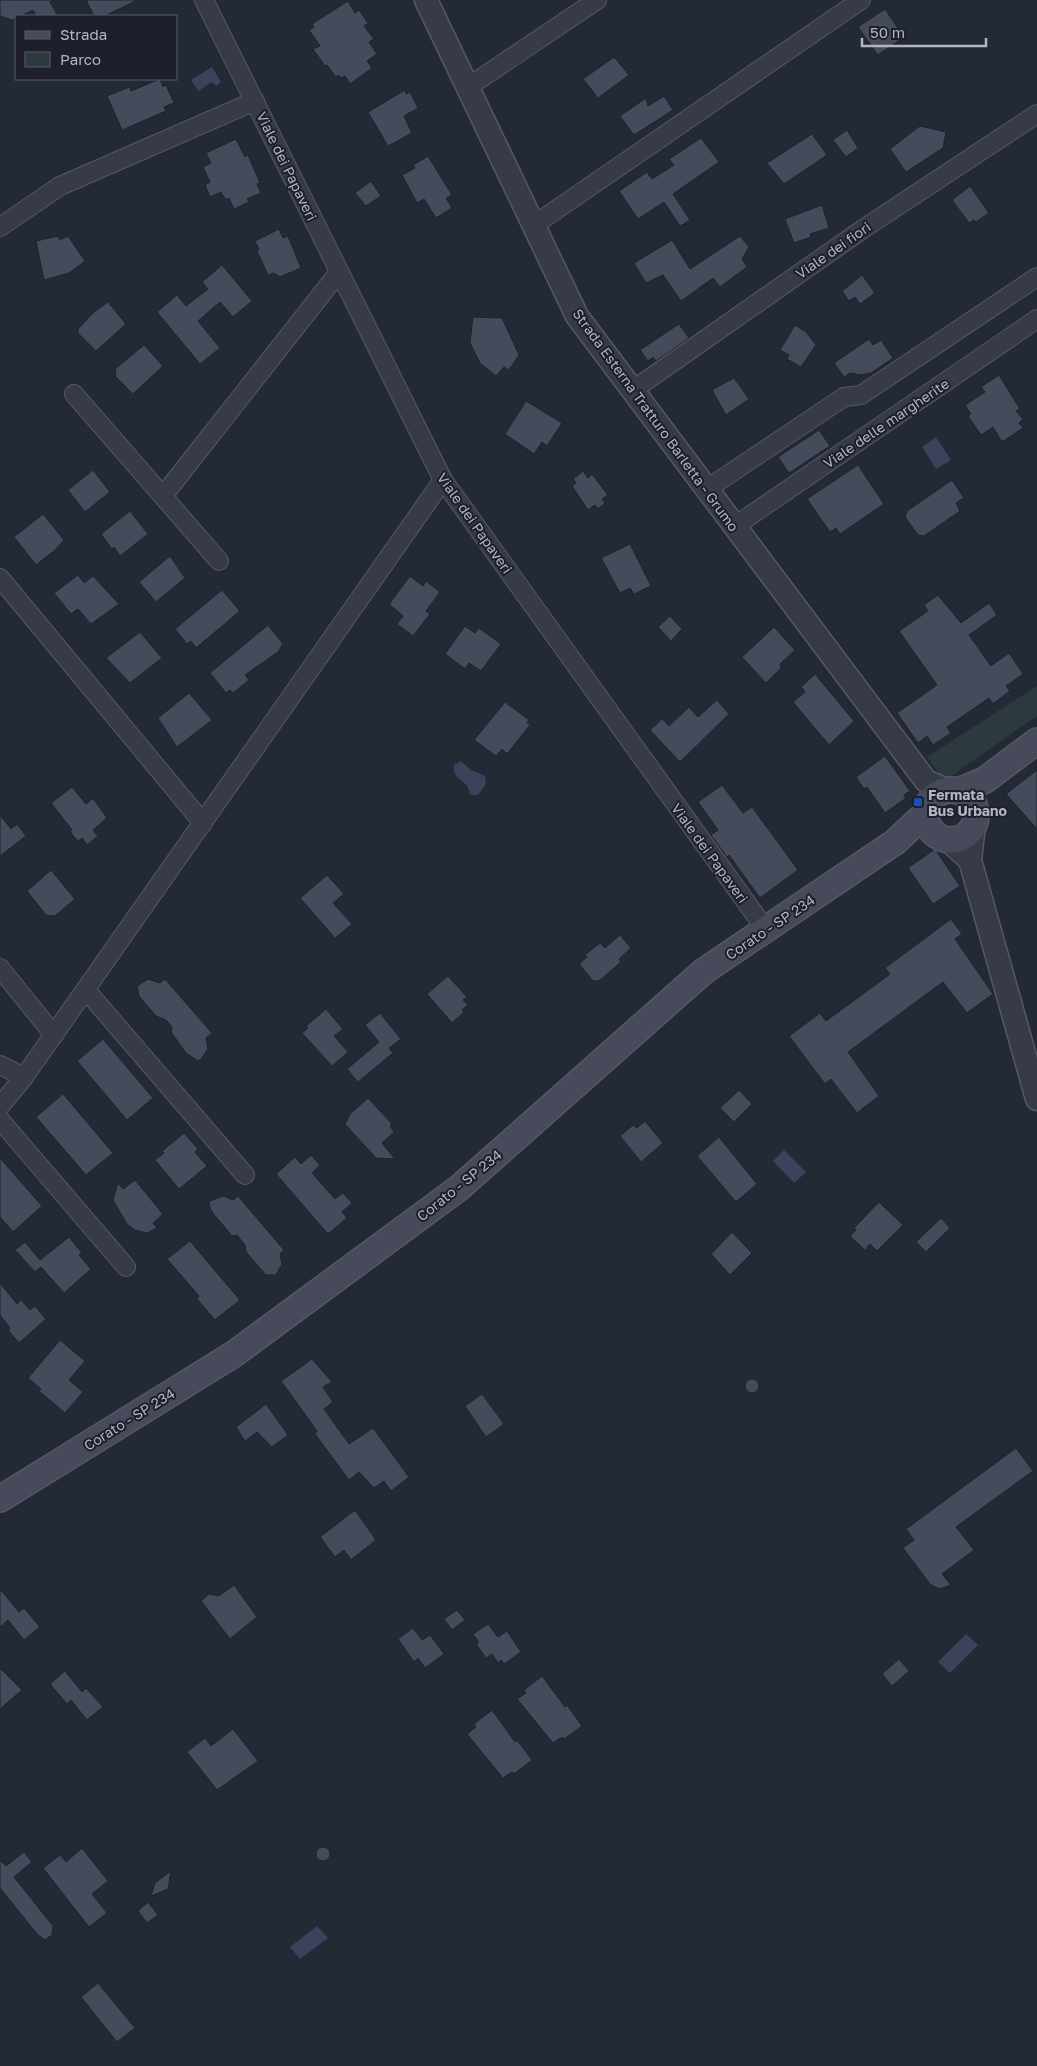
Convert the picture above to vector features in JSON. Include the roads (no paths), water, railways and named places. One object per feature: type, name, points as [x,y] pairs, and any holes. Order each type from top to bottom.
[{"type":"main road","name":"Corato - SP 234","points":[[0,1499],[234,1354],[443,1200],[704,971],[895,842],[948,802],[985,780],[1037,741]]},
{"type":"main road","name":"Corato - SP 234","points":[[895,842],[964,837],[948,802]]},
{"type":"main road","points":[[942,838],[928,826],[948,802]]},
{"type":"street","name":"Viale dei Papaveri","points":[[204,0],[443,480],[766,930]]},
{"type":"street","name":"Strada Esterna Tratturo Barletta - Grumo","points":[[426,0],[577,316],[735,526],[948,802]]},
{"type":"street","points":[[468,87],[597,0]]},
{"type":"street","points":[[534,225],[861,0]]},
{"type":"street","points":[[0,227],[60,186],[255,101]]},
{"type":"street","name":"Viale dei fiori","points":[[633,390],[863,229],[1037,114]]},
{"type":"street","points":[[162,496],[339,272]]},
{"type":"street","points":[[707,489],[844,397],[862,395],[1037,277]]},
{"type":"street","name":"Viale delle margherite","points":[[735,526],[1037,319]]},
{"type":"street","points":[[74,394],[219,560]]},
{"type":"street","points":[[0,1106],[24,1077],[86,990],[443,480]]},
{"type":"street","points":[[0,578],[203,823]]},
{"type":"street","points":[[948,802],[970,860],[1037,1099]]},
{"type":"street","points":[[942,838],[970,860]]},
{"type":"street","points":[[0,968],[54,1035]]},
{"type":"street","points":[[86,990],[245,1176]]},
{"type":"street","points":[[0,1065],[24,1077]]},
{"type":"street","points":[[0,1120],[126,1267]]},
{"type":"water","points":[[212,67],[221,82],[216,86],[212,82],[198,91],[191,80]]},
{"type":"water","points":[[936,437],[951,460],[936,469],[922,447]]},
{"type":"water","points":[[461,761],[471,770],[485,776],[486,784],[478,795],[471,795],[466,784],[454,773],[454,765]]},
{"type":"water","points":[[784,1150],[806,1172],[794,1183],[773,1161]]},
{"type":"water","points":[[966,1634],[978,1645],[950,1673],[938,1662]]},
{"type":"water","points":[[317,1926],[328,1938],[300,1959],[290,1947]]},
{"type":"place","name":"Fermata Bus Urbano","points":[[918,802]]}]
